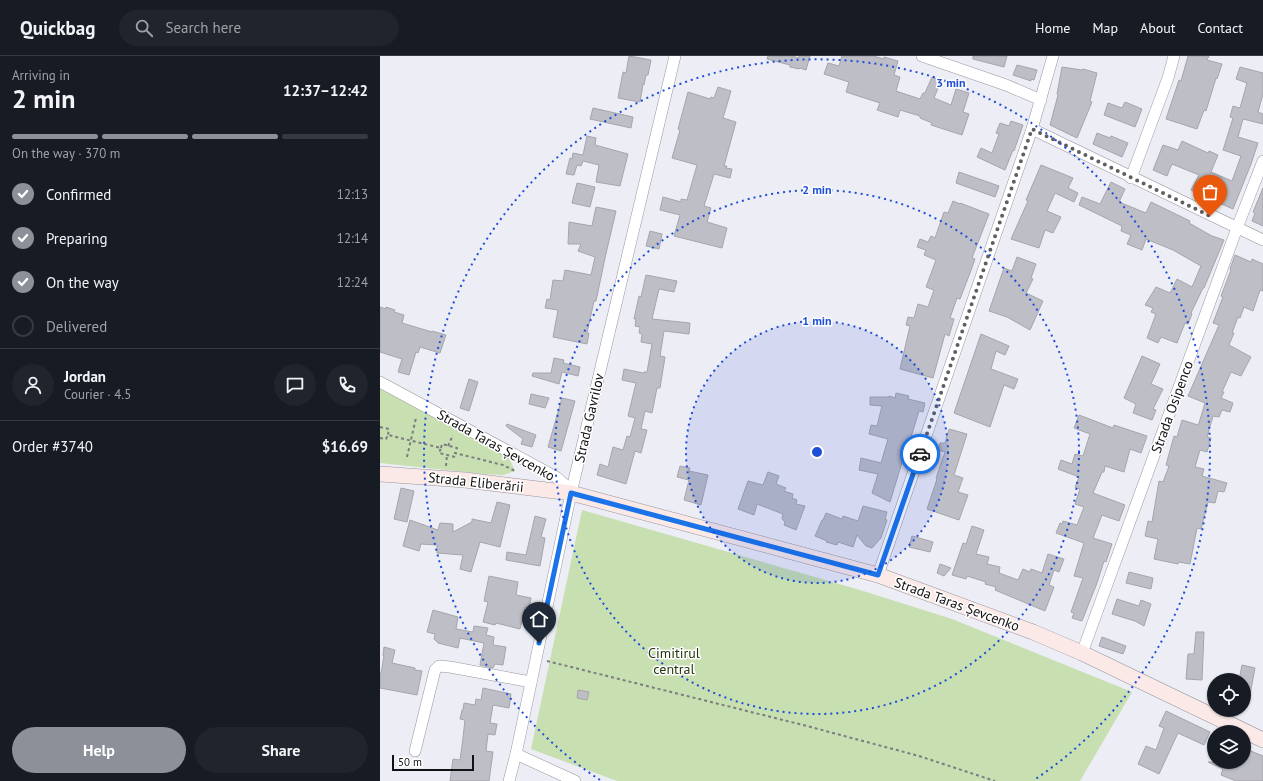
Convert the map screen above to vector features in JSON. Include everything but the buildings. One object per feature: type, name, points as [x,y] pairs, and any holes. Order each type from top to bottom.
[{"type":"main road","name":"Strada Eliberării","points":[[380,474],[466,480],[571,493]]},
{"type":"main road","name":"Strada Taras Șevcenko","points":[[571,493],[878,575],[1033,632],[1082,653],[1263,740]]},
{"type":"street","name":"Strada Gavrilov","points":[[509,781],[571,493],[675,56]]},
{"type":"street","points":[[922,56],[999,83],[1041,100]]},
{"type":"street","points":[[878,575],[1032,129],[1053,56]]},
{"type":"street","points":[[1131,178],[1168,78],[1174,56]]},
{"type":"street","points":[[1032,129],[1131,178],[1263,240]]},
{"type":"street","name":"Strada Osipenco","points":[[1082,653],[1237,228],[1263,162]]},
{"type":"street","name":"Strada Taras Șevcenko","points":[[380,382],[556,477],[571,493]]},
{"type":"street","points":[[415,751],[434,670],[439,666],[531,682]]},
{"type":"street","points":[[516,754],[576,781]]},
{"type":"path","points":[[407,457],[416,418]]},
{"type":"path","points":[[380,427],[389,429],[386,439],[380,438]]},
{"type":"path","points":[[388,435],[440,448]]},
{"type":"path","points":[[448,446],[453,435]]},
{"type":"path","points":[[442,444],[448,446],[457,448],[455,457],[439,453],[442,444]]},
{"type":"path","points":[[456,452],[503,465],[515,471]]},
{"type":"path","points":[[445,471],[447,455]]},
{"type":"path","points":[[536,658],[807,726],[919,756],[995,781]]},
{"type":"green space","points":[[380,388],[509,458],[515,471],[503,475],[484,474],[380,463]]},
{"type":"green space","name":"Cimitirul central","points":[[582,510],[860,590],[952,619],[1132,692],[1080,781],[617,781],[531,749]]},
{"type":"way so far","points":[[920,454],[1032,129],[1210,216]]},
{"type":"route","points":[[539,643],[571,493],[878,575],[920,454]]}]
